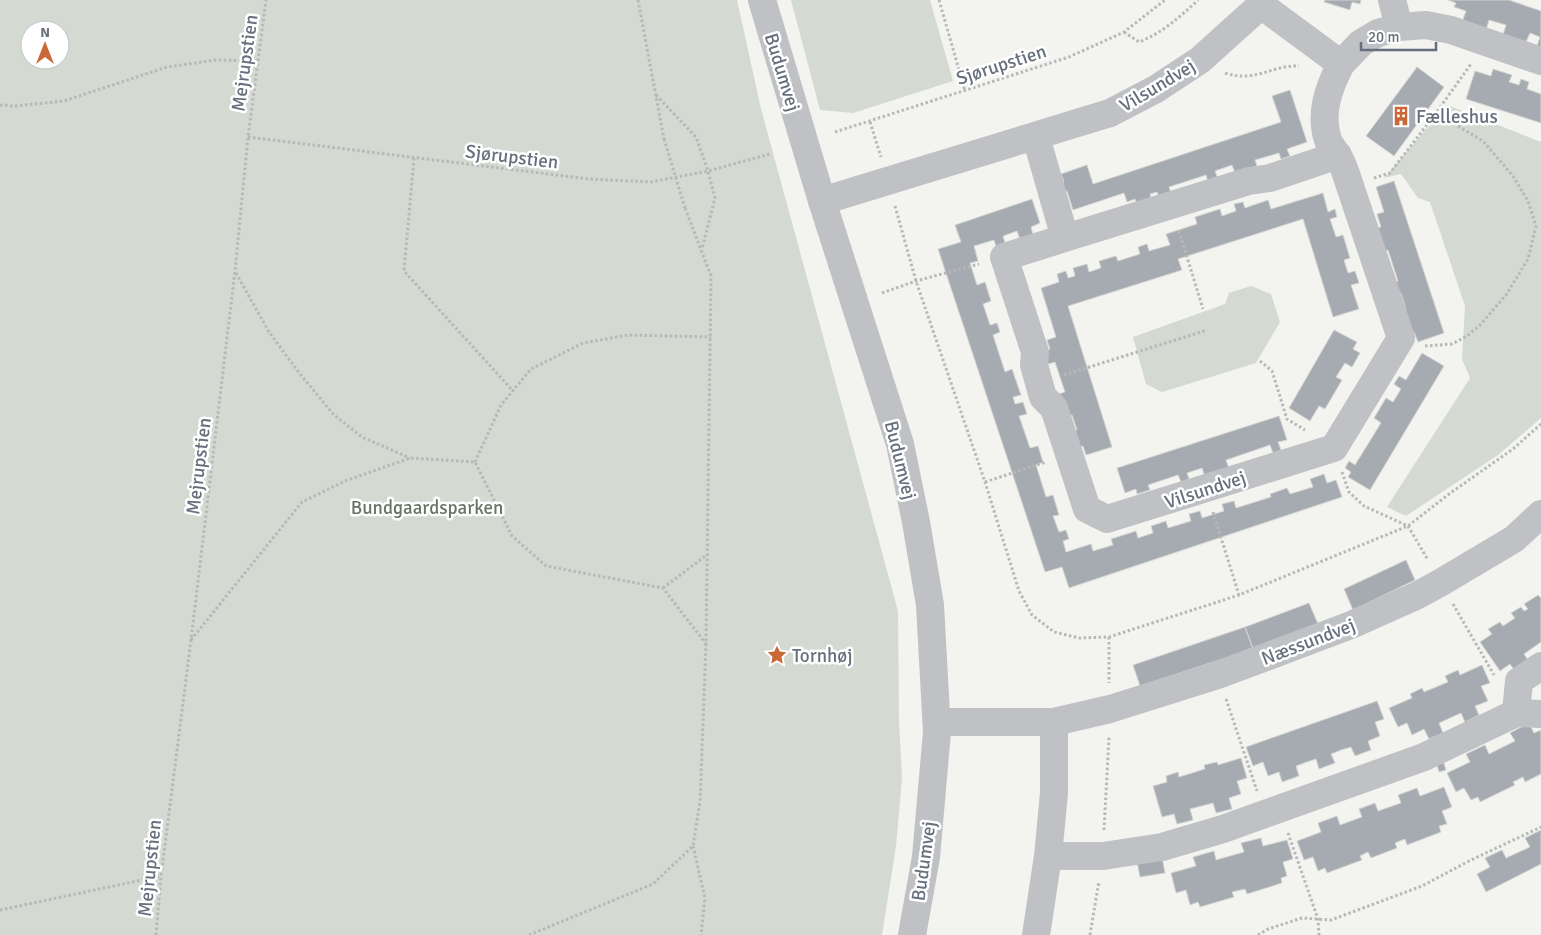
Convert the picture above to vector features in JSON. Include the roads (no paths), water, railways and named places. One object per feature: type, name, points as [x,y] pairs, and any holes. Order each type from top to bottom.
[{"type":"street","name":"Budumvej","points":[[762,0],[822,201],[900,444],[930,605],[938,722],[926,857],[912,935]]},
{"type":"street","points":[[1392,0],[1399,27]]},
{"type":"street","name":"Vilsundvej","points":[[822,201],[1110,113],[1156,89],[1200,60],[1262,3],[1336,74]]},
{"type":"street","points":[[1036,137],[1066,238],[1249,181],[1270,178],[1338,156],[1328,141],[1325,124],[1325,104],[1336,74],[1361,43],[1378,33],[1399,27],[1426,25],[1451,30],[1541,61]]},
{"type":"street","name":"Vilsundvej","points":[[1066,238],[1004,257],[1035,352],[1034,365],[1043,397],[1054,408],[1087,509],[1107,519],[1206,490],[1323,451],[1401,338],[1350,185],[1338,156]]},
{"type":"street","name":"Næssundvej","points":[[938,722],[1054,722],[1110,709],[1218,675],[1351,625],[1416,596],[1514,538],[1541,514]]},
{"type":"street","points":[[1048,856],[1103,856],[1162,847],[1280,810],[1424,757],[1528,713],[1519,681],[1541,666]]},
{"type":"street","points":[[1036,935],[1048,856],[1054,793],[1054,722]]},
{"type":"place","name":"Fælleshus","points":[[1401,116]]},
{"type":"place","name":"Tornhøj","points":[[777,655]]},
{"type":"park label","name":"Bundgaardsparken","points":[[427,507]]}]
